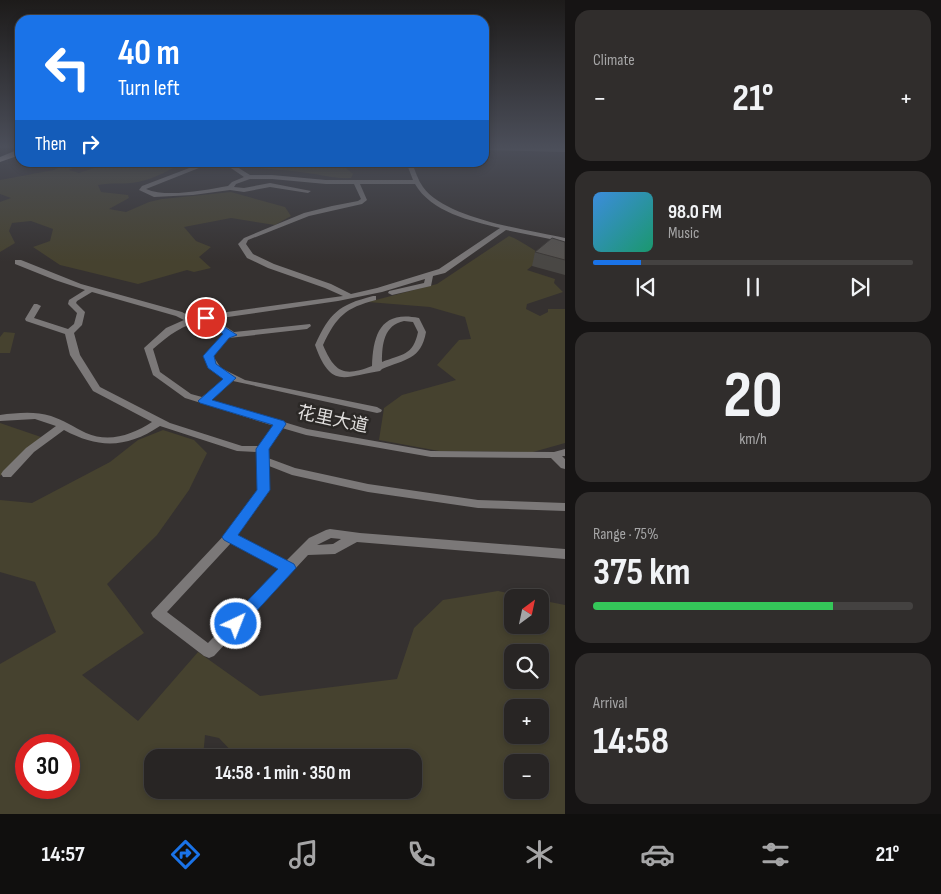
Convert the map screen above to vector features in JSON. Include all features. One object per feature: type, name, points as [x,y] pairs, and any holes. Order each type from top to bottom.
[{"type":"street","points":[[147,186],[142,190],[154,195],[193,193],[230,188],[244,190],[265,186]]},
{"type":"street","points":[[276,186],[308,191]]},
{"type":"street","points":[[350,296],[250,256],[242,244],[246,239],[302,216],[329,208],[358,205],[364,200],[358,186]]},
{"type":"street","points":[[419,186],[436,202],[466,216],[565,240]]},
{"type":"street","name":"花里大道","points":[[506,227],[442,271],[379,290],[350,296],[190,320],[169,330],[148,348],[156,373],[188,396],[306,432],[431,454],[559,454]]},
{"type":"street","points":[[18,262],[50,277],[89,291],[170,312],[190,320]]},
{"type":"street","points":[[376,368],[377,345],[382,330],[391,320],[403,317],[416,320],[422,332],[418,347],[409,354],[376,368],[353,376],[335,372],[323,359],[318,345],[327,327],[338,312],[353,303],[428,284],[429,275]]},
{"type":"street","points":[[69,332],[78,325],[81,312],[72,304],[73,300],[89,291]]},
{"type":"street","points":[[37,306],[29,318],[69,332]]},
{"type":"street","points":[[206,318],[232,335]]},
{"type":"street","points":[[307,326],[226,336],[208,356],[212,366],[223,376],[378,410]]},
{"type":"street","points":[[69,332],[75,355],[96,389],[159,422],[263,455],[292,471],[368,488],[478,504],[565,507]]},
{"type":"street","points":[[204,401],[231,378]]},
{"type":"street","points":[[0,418],[46,417],[93,439],[124,440],[142,434],[159,422]]},
{"type":"street","points":[[280,424],[263,455],[264,490],[229,537],[158,613],[209,652],[313,541],[330,533],[355,537],[565,554]]},
{"type":"street","points":[[7,474],[30,450],[64,425]]},
{"type":"street","points":[[559,454],[565,465]]},
{"type":"street","points":[[229,537],[288,568]]},
{"type":"shaded area","points":[[0,186],[98,186],[101,192],[128,195],[129,198],[109,209],[126,212],[149,202],[162,199],[231,192],[285,207],[291,216],[275,225],[231,218],[184,227],[196,241],[211,247],[199,257],[211,268],[194,272],[187,270],[138,284],[60,265],[33,247],[50,241],[53,229],[31,221],[12,223],[9,231],[15,243],[0,252],[0,202],[11,198],[0,194]]},
{"type":"shaded area","points":[[509,236],[545,255],[527,270],[555,279],[554,283],[563,292],[527,304],[526,309],[540,316],[548,312],[548,309],[565,309],[565,443],[533,452],[439,451],[379,440],[384,408],[402,395],[456,380],[437,365],[459,340],[471,339],[465,317],[430,307],[368,302],[437,284]]},
{"type":"shaded area","points":[[4,332],[15,333],[10,353],[0,353],[0,337]]},
{"type":"shaded area","points":[[0,423],[41,437],[0,476]]},
{"type":"shaded area","points":[[163,430],[194,440],[207,453],[189,490],[157,535],[107,584],[144,633],[82,675],[138,721],[198,652],[260,696],[397,679],[414,628],[443,600],[498,591],[504,592],[504,634],[549,634],[549,602],[565,605],[565,814],[0,814],[0,664],[56,632],[35,582],[0,572],[0,500],[32,503],[110,462],[138,440]]},
{"type":"building","points":[[552,238],[565,242],[565,260],[535,252]]},
{"type":"route","points":[[206,318],[232,335],[226,336],[217,343],[208,356],[212,366],[223,376],[231,378],[204,401],[280,424],[262,449],[264,490],[229,537],[288,568],[236,624]]}]
